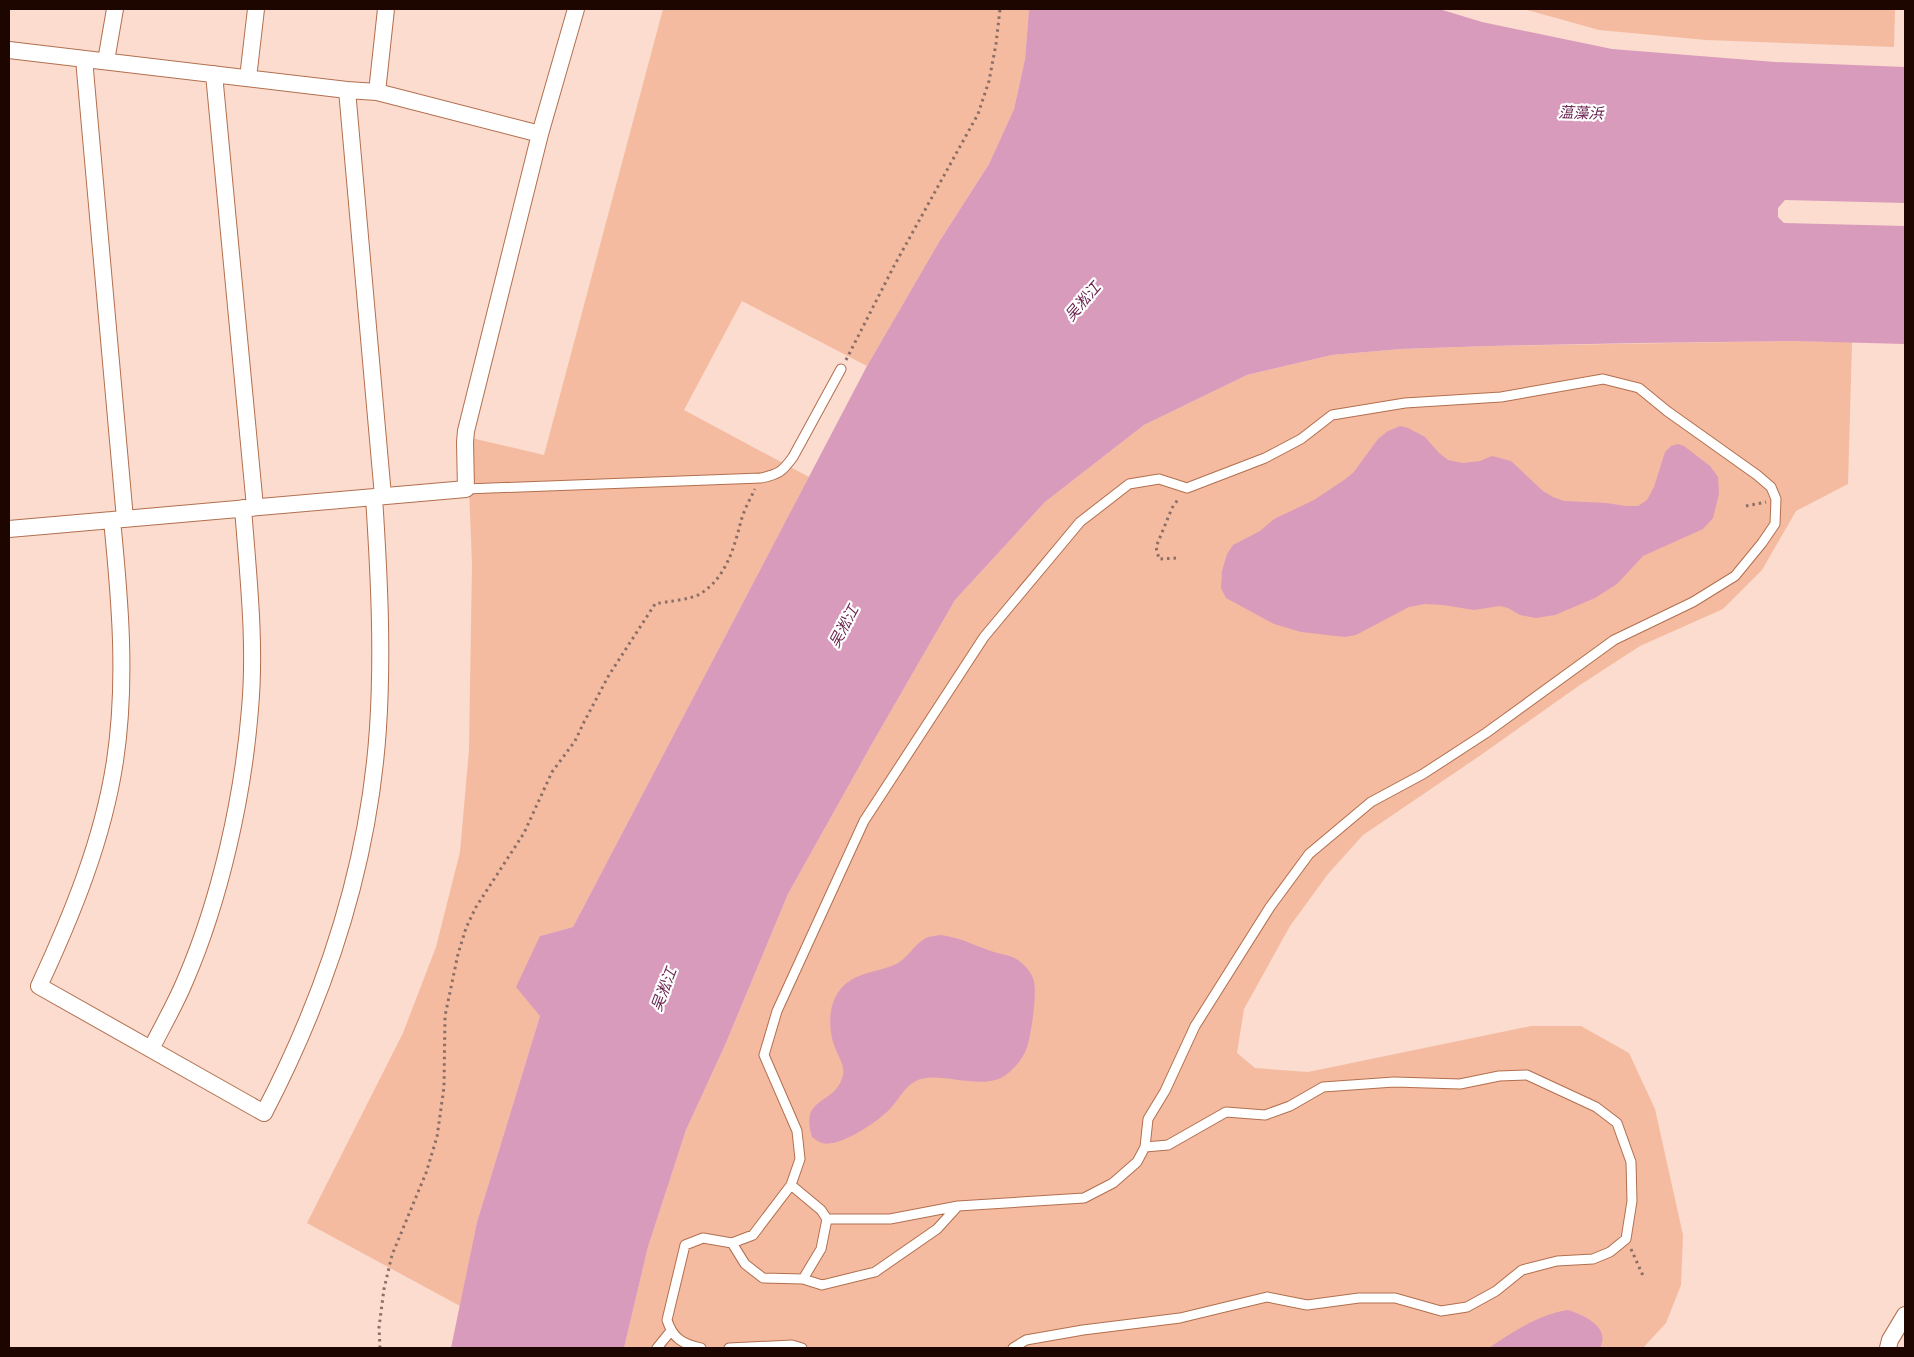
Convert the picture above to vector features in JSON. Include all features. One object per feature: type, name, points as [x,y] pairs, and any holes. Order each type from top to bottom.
[{"type":"street","points":[[106,62],[114,9]]},
{"type":"street","points":[[248,78],[256,9]]},
{"type":"street","points":[[378,92],[386,9]]},
{"type":"street","points":[[9,529],[466,489],[466,431],[540,134],[576,9]]},
{"type":"street","points":[[9,50],[347,90],[378,92],[540,134]]},
{"type":"street","points":[[84,59],[118,519],[122,634],[119,725],[115,762],[90,859],[76,901],[39,986],[264,1113],[290,1064],[320,990],[342,928],[355,876],[370,798],[378,729],[381,653],[378,497],[347,90]]},
{"type":"street","points":[[151,1049],[185,983],[202,939],[217,888],[244,762],[250,709],[252,664],[249,508],[214,74]]},
{"type":"street","points":[[1888,1348],[1890,1340],[1905,1315]]},
{"type":"lane","points":[[466,489],[761,478],[778,474],[793,457],[842,370]]},
{"type":"lane","points":[[701,1348],[686,1345],[670,1332],[667,1320],[685,1245],[703,1238],[732,1243],[753,1236],[791,1185],[800,1158],[797,1131],[764,1055],[777,1011],[864,821],[984,637],[1080,522],[1129,484],[1159,480],[1187,488],[1266,458],[1301,439],[1332,415],[1405,403],[1501,397],[1603,379],[1640,388],[1667,411],[1771,487],[1776,500],[1775,524],[1762,544],[1735,576],[1693,602],[1614,640],[1486,733],[1423,774],[1371,802],[1309,854],[1270,907],[1195,1026],[1165,1091],[1148,1120],[1145,1147],[1136,1162],[1113,1183],[1084,1198],[958,1206],[890,1219],[827,1219]]},
{"type":"lane","points":[[1013,1348],[1026,1340],[1083,1330],[1180,1318],[1267,1297],[1306,1305],[1359,1298],[1395,1298],[1441,1311],[1467,1307],[1496,1291],[1522,1270],[1557,1261],[1593,1259],[1610,1252],[1626,1239],[1632,1201],[1631,1162],[1617,1123],[1596,1107],[1528,1075],[1499,1076],[1460,1084],[1394,1082],[1323,1087],[1290,1106],[1265,1115],[1226,1112],[1168,1145],[1145,1147]]},
{"type":"lane","points":[[791,1185],[821,1210],[827,1219],[821,1248],[803,1279]]},
{"type":"lane","points":[[732,1243],[745,1264],[763,1278],[803,1279],[822,1285],[875,1272],[937,1229],[958,1206]]},
{"type":"lane","points":[[657,1348],[670,1332]]},
{"type":"lane","points":[[729,1348],[792,1344],[802,1348]]},
{"type":"path","points":[[842,370],[894,266],[978,114],[989,81],[1000,9]]},
{"type":"path","points":[[380,1348],[379,1327],[384,1289],[392,1254],[426,1173],[437,1137],[444,1087],[445,1016],[458,954],[466,928],[480,899],[524,834],[552,772],[576,741],[609,674],[645,618],[655,604],[699,595],[708,588],[723,570],[738,537],[741,520],[761,478]]},
{"type":"path","points":[[1176,558],[1159,559],[1156,547],[1172,508],[1187,488]]},
{"type":"path","points":[[1746,506],[1776,500]]},
{"type":"path","points":[[1626,1239],[1644,1278]]},
{"type":"shaded area","points":[[663,9],[1029,9],[1025,59],[1014,109],[989,164],[939,242],[867,366],[742,301],[684,410],[809,477],[573,927],[540,936],[540,1016],[477,1222],[460,1306],[307,1223],[403,1033],[436,947],[460,852],[469,750],[472,564],[467,437],[544,455]]},
{"type":"shaded area","points":[[1524,9],[1895,9],[1894,47],[1706,40],[1599,30]]},
{"type":"shaded area","points":[[1792,341],[1852,342],[1848,484],[1796,511],[1762,570],[1723,609],[1640,646],[1580,685],[1363,835],[1328,874],[1290,926],[1244,1009],[1237,1053],[1255,1068],[1308,1072],[1531,1026],[1581,1026],[1629,1053],[1655,1109],[1683,1235],[1681,1285],[1666,1323],[1643,1348],[624,1348],[648,1247],[686,1130],[726,1043],[788,894],[955,600],[1045,502],[1144,425],[1247,375],[1332,355],[1401,349],[1489,346]]},
{"type":"water","points":[[1029,9],[1439,9],[1482,22],[1612,49],[1775,62],[1905,67],[1905,203],[1785,200],[1778,208],[1778,217],[1784,223],[1905,226],[1905,344],[1792,341],[1642,343],[1401,349],[1332,355],[1247,375],[1144,425],[1045,502],[955,600],[873,742],[788,894],[726,1043],[686,1130],[648,1247],[624,1348],[451,1348],[477,1222],[540,1016],[516,987],[540,936],[573,927],[867,366],[939,242],[989,164],[1014,109],[1025,59]]},
{"type":"water","points":[[1400,426],[1425,437],[1448,460],[1463,463],[1480,461],[1492,456],[1511,461],[1543,491],[1553,497],[1564,501],[1607,503],[1625,506],[1638,506],[1647,500],[1654,487],[1665,452],[1671,446],[1678,444],[1684,446],[1710,466],[1718,477],[1719,494],[1713,518],[1703,529],[1643,556],[1617,584],[1595,598],[1555,615],[1536,618],[1520,615],[1500,606],[1474,610],[1425,604],[1409,607],[1356,635],[1345,637],[1301,632],[1274,624],[1226,598],[1221,588],[1222,571],[1227,554],[1233,545],[1260,531],[1274,519],[1314,500],[1344,480],[1353,473],[1378,439],[1388,431]]},
{"type":"water","points":[[941,935],[960,939],[1012,957],[1030,972],[1035,988],[1034,1006],[1030,1036],[1024,1054],[1008,1073],[1001,1078],[990,1081],[979,1082],[933,1078],[914,1082],[889,1110],[867,1127],[838,1142],[829,1144],[818,1141],[812,1137],[809,1124],[810,1114],[814,1107],[839,1085],[843,1075],[843,1067],[834,1045],[830,1028],[831,1010],[838,993],[851,980],[894,965],[926,938]]},
{"type":"water","points":[[1568,1310],[1588,1319],[1599,1328],[1602,1334],[1600,1348],[1489,1348],[1517,1330],[1547,1315]]},
{"type":"water label","name":"蕰藻浜","points":[[1581,112]]},
{"type":"water label","name":"吴淞江","points":[[1082,301]]},
{"type":"water label","name":"吴淞江","points":[[843,626]]},
{"type":"water label","name":"吴淞江","points":[[663,989]]}]
